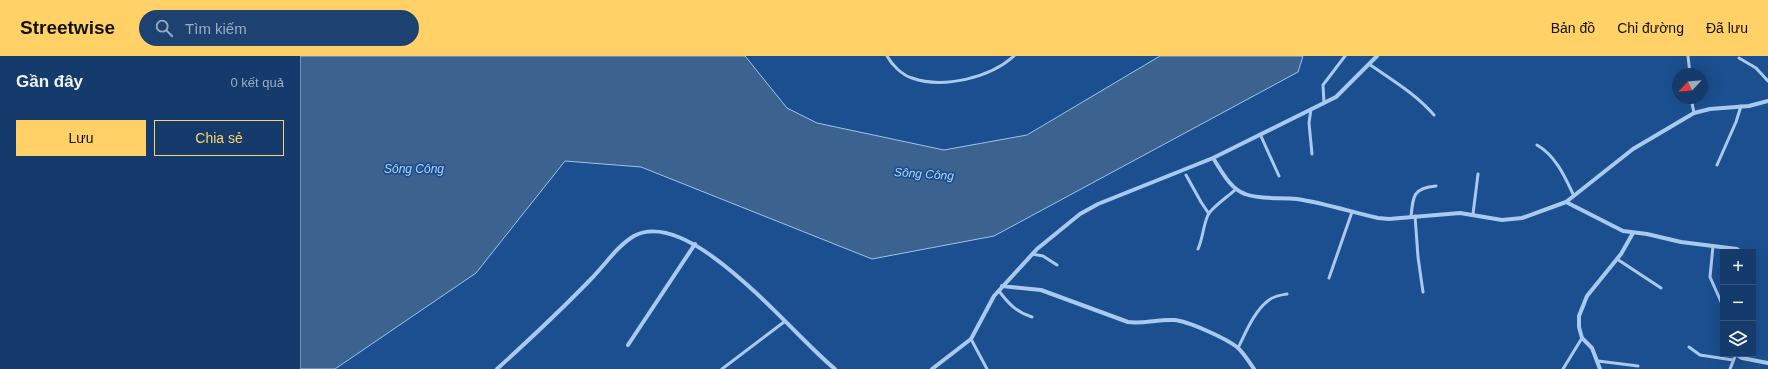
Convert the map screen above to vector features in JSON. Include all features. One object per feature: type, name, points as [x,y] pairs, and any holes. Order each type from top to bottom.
[{"type":"street","points":[[932,369],[971,339],[989,303],[998,290],[1032,254],[1044,242],[1089,209],[1213,158],[1324,103],[1342,93],[1377,56]]},
{"type":"street","points":[[1213,158],[1229,182],[1244,194],[1300,200],[1389,219],[1460,213],[1502,220],[1513,220],[1566,202],[1633,149],[1694,113],[1710,109],[1741,106],[1768,101]]},
{"type":"street","points":[[1566,202],[1618,229],[1633,233],[1647,234],[1673,241],[1737,249]]},
{"type":"street","points":[[497,369],[522,347],[625,243],[635,236],[648,232],[663,232],[678,236],[695,244],[738,276],[816,353],[836,369]]},
{"type":"street","points":[[1600,369],[1592,348],[1582,338],[1578,316],[1592,288],[1616,259],[1633,233]]},
{"type":"street","points":[[628,345],[695,244]]},
{"type":"street","points":[[1002,286],[1041,290],[1128,322],[1139,324],[1173,320],[1184,322],[1238,348],[1254,369]]},
{"type":"street","points":[[1740,357],[1768,363]]},
{"type":"lane","points":[[887,56],[893,65],[911,78],[940,82],[963,81],[982,75],[1006,63],[1014,56]]},
{"type":"lane","points":[[1324,103],[1323,85],[1345,56]]},
{"type":"lane","points":[[1690,57],[1690,68]]},
{"type":"lane","points":[[1739,58],[1756,68],[1768,81]]},
{"type":"lane","points":[[1369,64],[1405,89],[1425,105],[1434,115]]},
{"type":"lane","points":[[1692,104],[1694,113]]},
{"type":"lane","points":[[1717,165],[1736,122],[1741,106]]},
{"type":"lane","points":[[1311,109],[1309,123],[1312,154]]},
{"type":"lane","points":[[1260,134],[1279,176]]},
{"type":"lane","points":[[1537,145],[1547,151],[1564,174],[1574,196]]},
{"type":"lane","points":[[1473,214],[1478,174]]},
{"type":"lane","points":[[1186,175],[1209,214]]},
{"type":"lane","points":[[1423,292],[1413,217],[1412,197],[1426,187],[1436,186]]},
{"type":"lane","points":[[1198,248],[1203,238],[1204,226],[1209,214],[1236,189]]},
{"type":"lane","points":[[1329,278],[1352,212]]},
{"type":"lane","points":[[1712,246],[1710,277],[1720,300]]},
{"type":"lane","points":[[1032,254],[1043,256],[1057,265]]},
{"type":"lane","points":[[1616,259],[1661,288]]},
{"type":"lane","points":[[998,290],[1014,309],[1032,317]]},
{"type":"lane","points":[[1238,348],[1259,311],[1269,300],[1287,294]]},
{"type":"lane","points":[[722,369],[784,322]]},
{"type":"lane","points":[[1563,369],[1582,338]]},
{"type":"lane","points":[[971,339],[987,369]]},
{"type":"lane","points":[[1689,346],[1700,355],[1734,360]]},
{"type":"lane","points":[[1730,369],[1735,357]]},
{"type":"lane","points":[[1598,361],[1638,366]]},
{"type":"water","name":"Sông Công","points":[[300,56],[745,56],[787,108],[817,123],[944,150],[1027,135],[1160,56],[1303,56],[1298,72],[994,236],[872,259],[641,167],[565,161],[476,273],[335,369],[300,369]]}]
